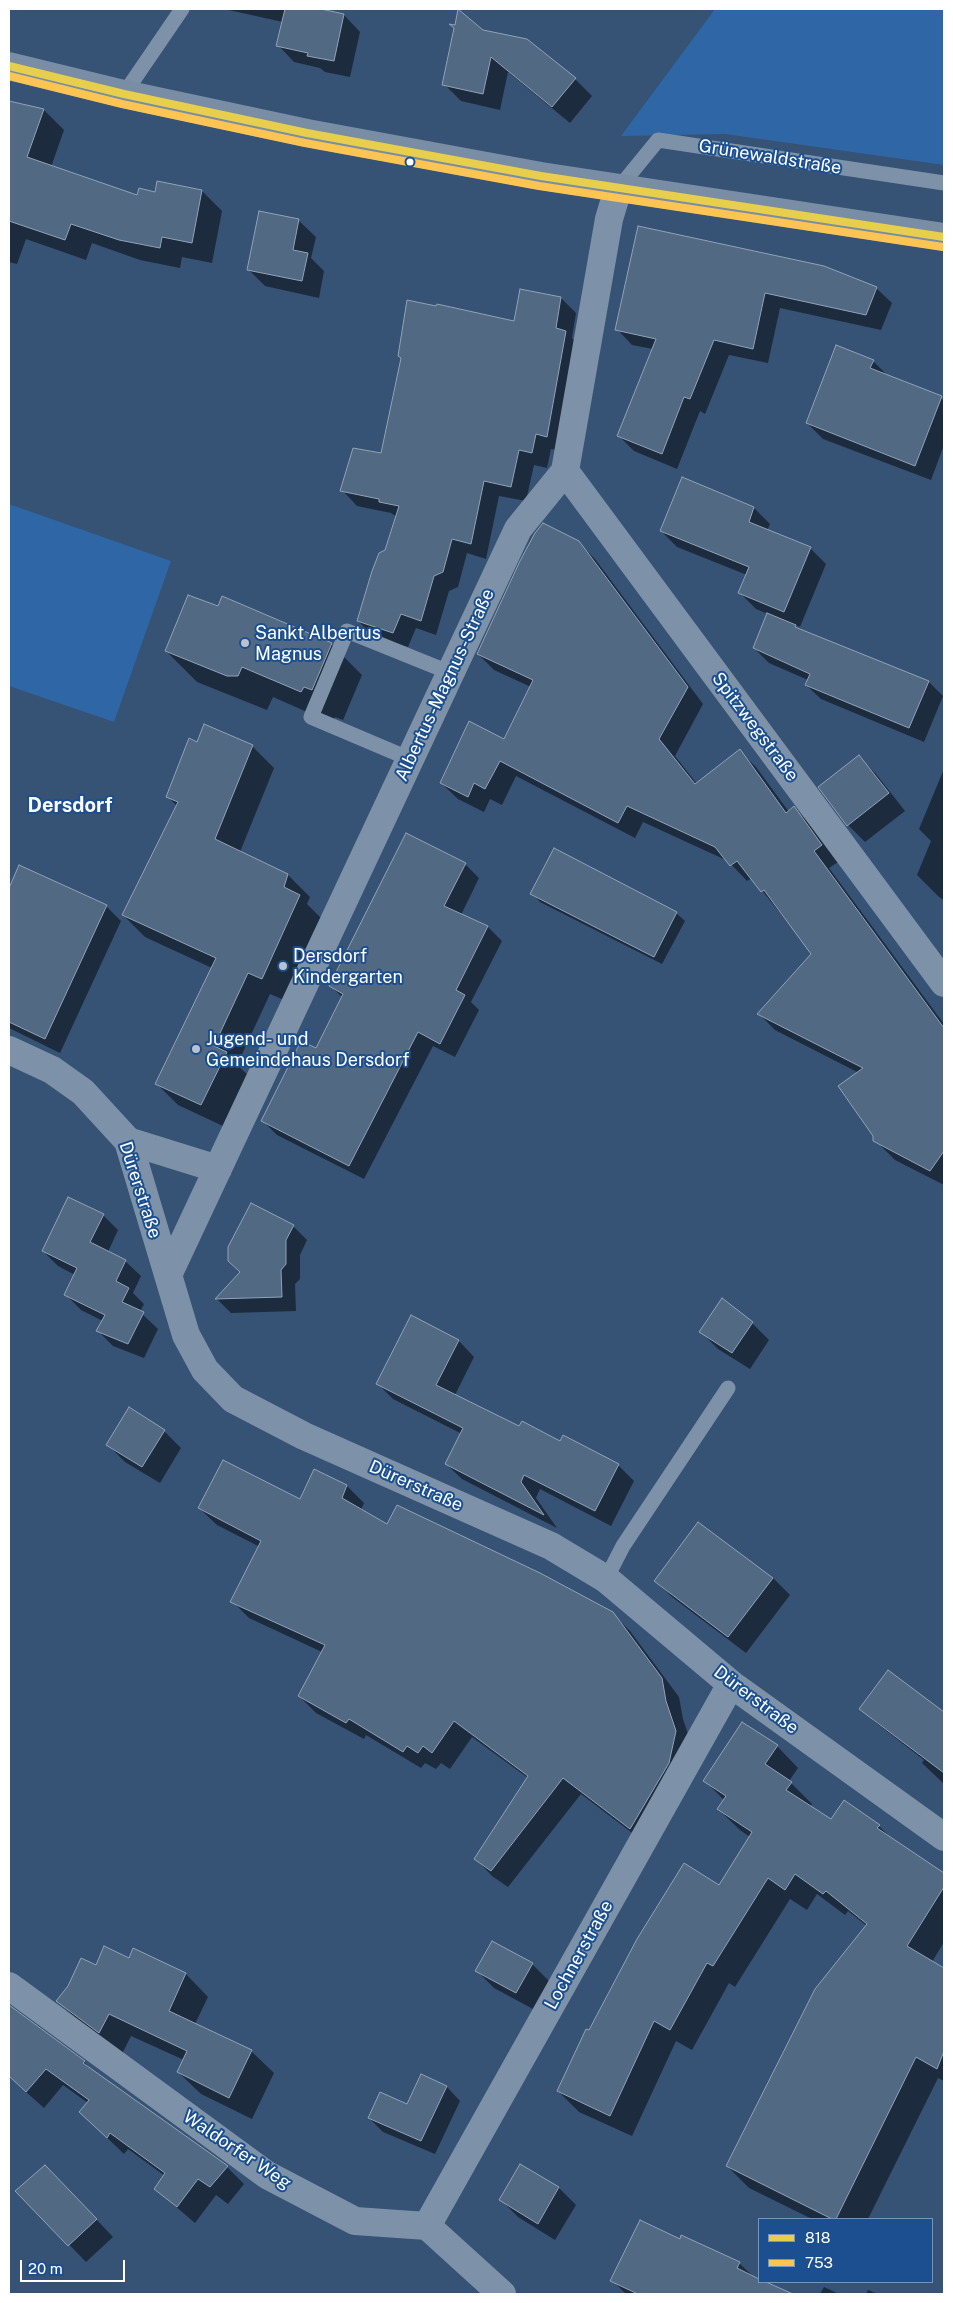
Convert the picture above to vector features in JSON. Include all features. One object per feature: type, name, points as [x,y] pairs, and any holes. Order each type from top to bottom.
[{"type":"main road","points":[[9,66],[124,94],[306,133],[618,189],[944,237]]},
{"type":"street","name":"Albertus-Magnus-Straße","points":[[168,1276],[518,529],[565,471],[609,219],[618,189]]},
{"type":"street","name":"Spitzwegstraße","points":[[565,471],[944,983]]},
{"type":"street","name":"Dürerstraße","points":[[9,1050],[52,1070],[83,1092],[128,1141],[186,1335],[205,1370],[233,1399],[304,1436],[551,1546],[606,1579],[731,1684],[944,1836]]},
{"type":"street","points":[[128,1141],[218,1169]]},
{"type":"street","name":"Lochnerstraße","points":[[427,2226],[731,1684]]},
{"type":"street","name":"Waldorfer Weg","points":[[9,1986],[268,2175],[354,2222],[427,2226]]},
{"type":"street","points":[[427,2226],[502,2294]]},
{"type":"lane","points":[[124,94],[182,9]]},
{"type":"lane","name":"Grünewaldstraße","points":[[618,189],[658,140],[944,184]]},
{"type":"lane","points":[[410,759],[311,717],[348,632],[451,672]]},
{"type":"lane","points":[[606,1579],[623,1546],[728,1388]]},
{"type":"shaded area","points":[[715,9],[944,9],[944,165],[725,134],[621,136]]},
{"type":"shaded area","points":[[9,504],[171,561],[114,722],[9,686]]},
{"type":"building","points":[[285,9],[321,9],[344,14],[334,61],[307,56],[308,53],[276,46]]},
{"type":"building","points":[[458,9],[483,30],[527,39],[576,78],[552,107],[491,57],[483,94],[442,85],[454,28],[449,24],[455,25]]},
{"type":"building","points":[[9,101],[44,109],[27,157],[137,195],[139,188],[155,192],[157,181],[202,190],[192,243],[162,237],[160,248],[119,240],[71,224],[65,240],[9,221]]},
{"type":"building","points":[[259,211],[299,219],[293,250],[308,253],[302,281],[247,270]]},
{"type":"building","points":[[638,226],[824,266],[877,287],[866,315],[765,293],[753,349],[714,340],[690,399],[684,397],[662,454],[617,436],[656,339],[615,330]]},
{"type":"building","points":[[520,289],[561,297],[556,328],[566,331],[547,437],[536,434],[532,453],[519,450],[511,487],[484,481],[471,544],[452,539],[443,572],[434,576],[421,621],[401,614],[393,633],[357,621],[372,571],[379,553],[385,550],[399,506],[379,502],[379,499],[340,491],[353,448],[381,453],[401,358],[398,356],[407,300],[436,306],[437,304],[514,321]]},
{"type":"building","points":[[836,345],[874,360],[870,368],[942,396],[915,466],[806,423]]},
{"type":"building","points":[[682,477],[754,507],[749,522],[811,547],[784,612],[738,593],[749,567],[660,531]]},
{"type":"building","points":[[543,523],[579,541],[688,687],[659,739],[695,784],[740,749],[786,813],[794,806],[822,845],[814,851],[944,1028],[944,1151],[930,1171],[873,1141],[873,1136],[838,1086],[863,1068],[757,1014],[811,954],[764,890],[761,892],[737,861],[730,866],[715,847],[627,806],[618,823],[500,761],[485,789],[474,783],[468,797],[440,783],[469,721],[504,739],[533,680],[477,654],[520,561],[535,533]]},
{"type":"building","name":"Sankt Albertus Magnus","points":[[188,595],[218,606],[222,596],[332,643],[312,690],[304,687],[301,692],[242,667],[238,676],[227,676],[165,651]]},
{"type":"building","points":[[767,613],[796,625],[795,627],[929,681],[909,728],[805,685],[810,674],[753,648]]},
{"type":"building","points":[[204,724],[253,745],[215,839],[288,874],[284,887],[300,895],[262,979],[248,973],[214,1046],[227,1052],[201,1105],[155,1084],[216,958],[122,915],[178,802],[166,797],[189,738],[197,742]]},
{"type":"building","points":[[859,755],[889,793],[847,826],[818,787]]},
{"type":"building","points":[[406,833],[466,863],[444,906],[488,926],[456,990],[465,995],[440,1044],[418,1032],[349,1166],[261,1121],[301,1041],[316,1048],[343,994],[329,986]]},
{"type":"building","points":[[554,848],[677,912],[654,957],[530,894]]},
{"type":"building","points":[[19,865],[107,905],[45,1039],[9,1022],[9,888]]},
{"type":"building","points":[[68,1197],[104,1214],[90,1242],[126,1260],[116,1281],[129,1288],[122,1302],[144,1312],[128,1344],[96,1331],[105,1315],[64,1295],[77,1268],[42,1251]]},
{"type":"building","points":[[251,1203],[294,1225],[286,1240],[286,1264],[281,1270],[282,1297],[215,1299],[240,1272],[228,1261],[228,1247]]},
{"type":"building","points":[[722,1298],[753,1322],[732,1353],[699,1332]]},
{"type":"building","points":[[411,1315],[459,1340],[436,1385],[519,1426],[522,1421],[560,1441],[563,1435],[619,1464],[595,1511],[524,1475],[521,1482],[544,1515],[445,1464],[463,1428],[376,1384]]},
{"type":"building","points":[[129,1407],[165,1430],[142,1467],[106,1445]]},
{"type":"building","points":[[223,1460],[300,1499],[314,1469],[347,1485],[342,1498],[387,1524],[397,1505],[540,1573],[613,1612],[662,1678],[666,1701],[676,1731],[669,1763],[630,1829],[563,1778],[491,1871],[474,1859],[528,1776],[454,1721],[432,1753],[423,1746],[418,1753],[407,1746],[403,1752],[349,1719],[346,1723],[298,1696],[325,1645],[230,1602],[261,1541],[198,1508]]},
{"type":"building","points":[[698,1522],[773,1578],[728,1637],[654,1581]]},
{"type":"building","points":[[888,1670],[944,1712],[944,1773],[859,1709]]},
{"type":"building","points":[[742,1722],[778,1745],[765,1764],[792,1782],[786,1790],[831,1819],[844,1800],[880,1825],[877,1828],[944,1873],[944,1887],[907,1946],[944,1968],[944,2051],[937,2069],[916,2057],[836,2218],[830,2218],[726,2166],[815,1989],[867,1924],[826,1891],[823,1894],[795,1874],[785,1890],[768,1878],[713,1966],[707,1963],[670,2030],[654,2021],[610,2116],[557,2091],[586,2029],[589,2030],[637,1939],[684,1863],[719,1885],[752,1832],[717,1809],[726,1796],[703,1781]]},
{"type":"building","points":[[492,1941],[533,1963],[516,1993],[475,1971]]},
{"type":"building","points":[[104,1946],[129,1958],[133,1948],[186,1973],[169,2011],[252,2050],[229,2098],[177,2072],[187,2051],[109,2014],[99,2033],[56,2001],[68,1986],[81,1958],[96,1965]]},
{"type":"building","points":[[9,2005],[85,2061],[83,2063],[228,2166],[210,2187],[198,2179],[177,2207],[154,2189],[165,2173],[110,2133],[107,2138],[79,2112],[89,2100],[46,2069],[26,2092],[9,2076]]},
{"type":"building","points":[[421,2074],[447,2086],[421,2141],[368,2118],[380,2092],[407,2104]]},
{"type":"building","points":[[520,2164],[559,2187],[538,2224],[499,2200]]},
{"type":"building","points":[[45,2165],[97,2219],[68,2246],[15,2191]]},
{"type":"building","points":[[640,2220],[680,2239],[681,2235],[740,2262],[737,2268],[758,2278],[758,2283],[768,2283],[793,2294],[638,2294],[610,2281]]},
{"type":"transit line","name":"818","points":[[9,66],[124,94],[307,133],[541,176],[944,237]]},
{"type":"transit line","name":"753","points":[[9,76],[122,104],[305,143],[539,186],[943,247]]},
{"type":"place","name":"Sankt Albertus Magnus","points":[[245,643]]},
{"type":"place","name":"Dersdorf Kindergarten","points":[[283,966]]},
{"type":"place","name":"Jugend- und Gemeindehaus Dersdorf","points":[[196,1049]]},
{"type":"district","name":"Dersdorf","points":[[70,806]]}]
